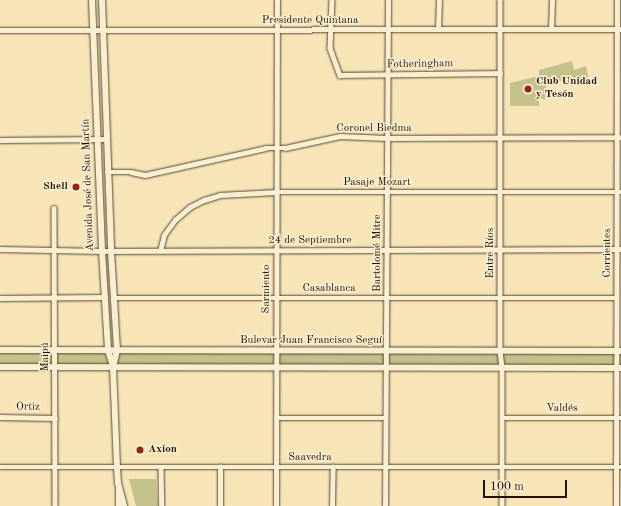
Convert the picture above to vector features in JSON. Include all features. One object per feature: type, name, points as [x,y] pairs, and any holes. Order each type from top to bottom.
[{"type":"main road","name":"Avenida José de San Martín","points":[[92,0],[102,251],[108,350],[113,367],[118,483],[124,506]]},
{"type":"main road","name":"Avenida José de San Martín","points":[[102,0],[110,251],[117,350],[113,367]]},
{"type":"main road","name":"Bulevar Juan Francisco Seguí","points":[[0,350],[386,352],[619,351]]},
{"type":"main road","points":[[0,367],[619,368]]},
{"type":"street","name":"Sarmiento","points":[[276,506],[277,0]]},
{"type":"street","points":[[331,30],[332,0]]},
{"type":"street","name":"Bartolomé Mitre","points":[[385,506],[384,467],[388,0]]},
{"type":"street","points":[[438,29],[439,0]]},
{"type":"street","name":"Entre Ríos","points":[[500,0],[500,351],[502,368],[502,506]]},
{"type":"street","points":[[551,29],[552,0]]},
{"type":"street","name":"Corrientes","points":[[616,506],[619,467],[619,351],[617,298],[619,249],[619,29],[617,0]]},
{"type":"street","name":"Presidente Quintana","points":[[0,30],[619,29]]},
{"type":"street","name":"Fotheringham","points":[[331,30],[330,48],[340,75],[500,73]]},
{"type":"street","name":"Coronel Biedma","points":[[107,172],[131,172],[146,175],[266,148],[285,148],[340,136],[387,138],[619,137]]},
{"type":"street","points":[[0,140],[106,139]]},
{"type":"street","name":"Pasaje Mozart","points":[[160,251],[164,235],[175,220],[190,207],[204,200],[220,195],[276,192],[619,192]]},
{"type":"street","name":"Maipú","points":[[54,208],[55,506]]},
{"type":"street","name":"24 de Septiembre","points":[[0,249],[102,251],[276,251],[619,249]]},
{"type":"street","points":[[0,298],[105,298]]},
{"type":"street","name":"Casablanca","points":[[114,298],[617,298]]},
{"type":"street","name":"Ortiz","points":[[0,417],[55,418]]},
{"type":"street","points":[[276,418],[385,418]]},
{"type":"street","name":"Valdés","points":[[502,418],[619,418]]},
{"type":"street","name":"Saavedra","points":[[0,467],[619,467]]},
{"type":"street","points":[[220,467],[220,506]]},
{"type":"street","points":[[332,506],[333,467]]},
{"type":"street","points":[[161,468],[162,506]]},
{"type":"street","name":"Avenida José de San Martín","points":[[118,483],[118,506]]},
{"type":"shaded area","points":[[572,61],[574,70],[586,66],[589,80],[567,85],[565,80],[546,84],[546,99],[539,99],[539,106],[510,106],[510,83],[539,76],[539,70]]},
{"type":"shaded area","points":[[0,350],[621,351],[621,368],[0,367]]},
{"type":"shaded area","points":[[129,479],[156,479],[158,506],[136,506]]},
{"type":"place","name":"Club Unidad y Tesón","points":[[528,89]]},
{"type":"place","name":"Shell","points":[[76,187]]},
{"type":"place","name":"Axion","points":[[140,450]]}]
